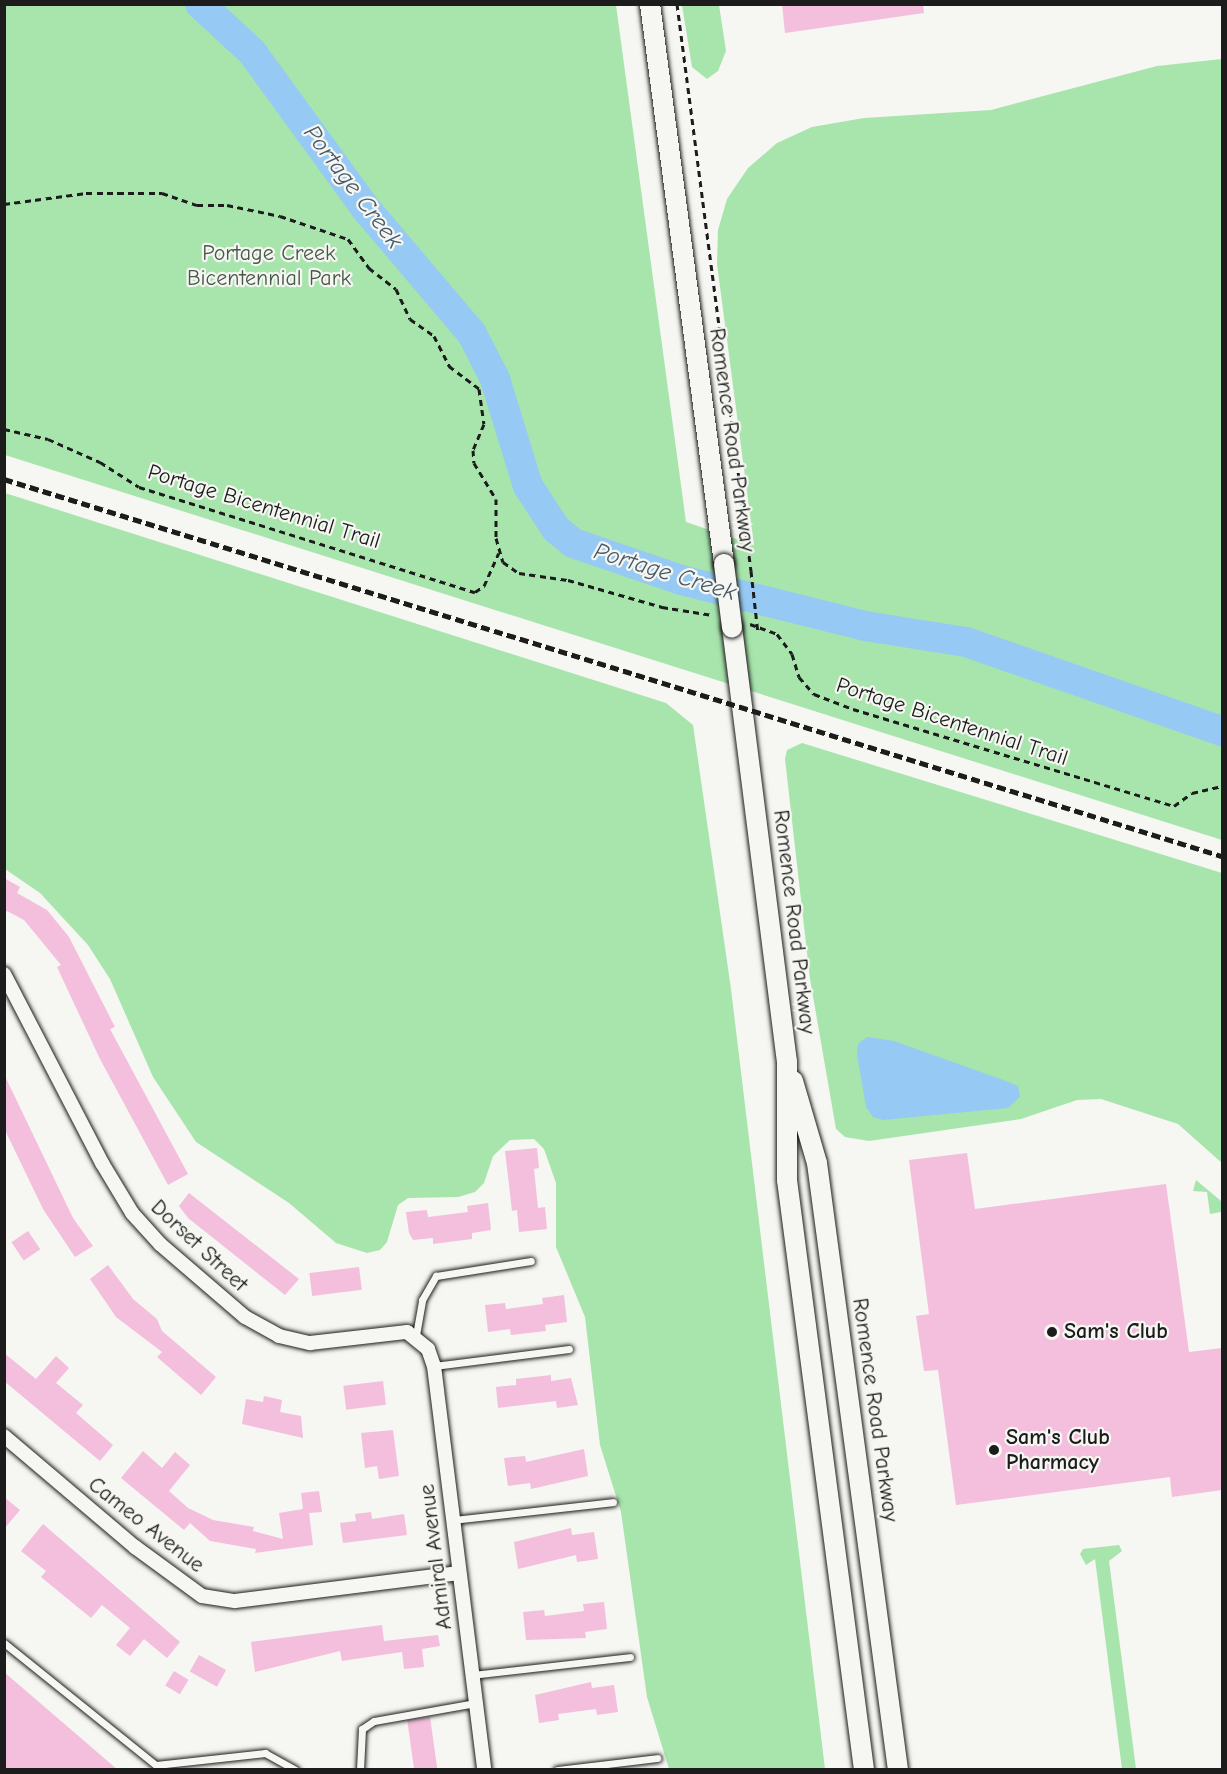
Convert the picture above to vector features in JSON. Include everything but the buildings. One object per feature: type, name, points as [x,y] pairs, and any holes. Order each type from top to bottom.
[{"type":"street","name":"Romence Road Parkway","points":[[650,4],[788,1061],[787,1180],[864,1770]]},
{"type":"street","name":"Dorset Street","points":[[4,974],[102,1163],[132,1213],[160,1244],[245,1317],[287,1339],[310,1342],[392,1331],[420,1339]]},
{"type":"street","name":"Romence Road Parkway","points":[[788,1061],[817,1163],[898,1770]]},
{"type":"street","name":"Admiral Avenue","points":[[420,1339],[434,1366],[484,1770]]},
{"type":"street","name":"Cameo Avenue","points":[[4,1436],[135,1547],[202,1596],[235,1601],[459,1573]]},
{"type":"street","points":[[842,1605],[876,1600]]},
{"type":"lane","points":[[420,1339],[422,1300],[436,1276],[531,1261]]},
{"type":"lane","points":[[434,1366],[569,1349]]},
{"type":"lane","points":[[453,1520],[613,1502]]},
{"type":"lane","points":[[4,1643],[156,1765],[265,1753],[296,1770]]},
{"type":"lane","points":[[472,1675],[630,1657]]},
{"type":"lane","points":[[360,1770],[357,1749],[362,1729],[374,1721],[475,1703]]},
{"type":"lane","points":[[557,1770],[657,1758]]},
{"type":"path","points":[[677,4],[758,633]]},
{"type":"path","name":"Portage Bicentennial Trail","points":[[4,204],[86,192],[162,193],[198,205],[227,205],[280,216],[348,239],[369,268],[396,289],[410,319],[434,336],[449,366],[479,389],[484,424],[473,450],[474,463],[496,499],[499,554],[484,586],[475,592],[139,487],[100,462],[48,439],[4,429]]},
{"type":"path","name":"Portage Bicentennial Trail","points":[[499,554],[519,573],[568,580],[662,607],[777,634],[792,654],[799,677],[814,694],[853,709],[1174,806],[1192,793],[1222,786]]},
{"type":"green space","name":"Portage Creek Bicentennial Park","points":[[4,5],[616,5],[686,522],[754,545],[717,264],[718,230],[727,199],[748,168],[777,143],[812,127],[864,118],[991,110],[1157,66],[1222,59],[1222,840],[5,455]]},
{"type":"green space","points":[[682,5],[719,5],[726,51],[718,71],[707,79],[692,67]]},
{"type":"green space","points":[[5,493],[666,703],[693,725],[731,989],[825,1769],[669,1769],[647,1697],[621,1512],[600,1445],[585,1317],[556,1247],[556,1183],[544,1149],[534,1139],[510,1140],[493,1156],[484,1183],[475,1192],[458,1197],[408,1198],[398,1205],[387,1242],[380,1250],[367,1253],[336,1243],[289,1203],[196,1142],[153,1077],[110,979],[88,945],[40,893],[5,869]]},
{"type":"green space","points":[[802,743],[1222,873],[1222,1163],[1178,1124],[1101,1099],[1077,1100],[1021,1119],[869,1141],[845,1137],[836,1129],[810,979],[785,759],[787,750]]},
{"type":"green space","points":[[1196,1180],[1221,1201],[1221,1212],[1210,1214],[1207,1192],[1193,1191]]},
{"type":"green space","points":[[1119,1545],[1122,1551],[1109,1561],[1136,1769],[1122,1769],[1095,1559],[1086,1565],[1080,1554],[1083,1549]]},
{"type":"water","points":[[867,1037],[894,1041],[1006,1081],[1018,1086],[1020,1097],[1008,1108],[883,1120],[873,1117],[866,1107],[857,1054],[858,1044]]},
{"type":"waterway","name":"Portage Creek","points":[[200,4],[252,52],[367,210],[472,334],[495,379],[528,486],[556,529],[573,543],[681,580],[865,626],[966,642],[1222,731]]},
{"type":"railway","points":[[4,479],[1222,856]]},
{"type":"place","name":"Sam's Club","points":[[1052,1332]]},
{"type":"place","name":"Sam's Club Pharmacy","points":[[994,1450]]}]
